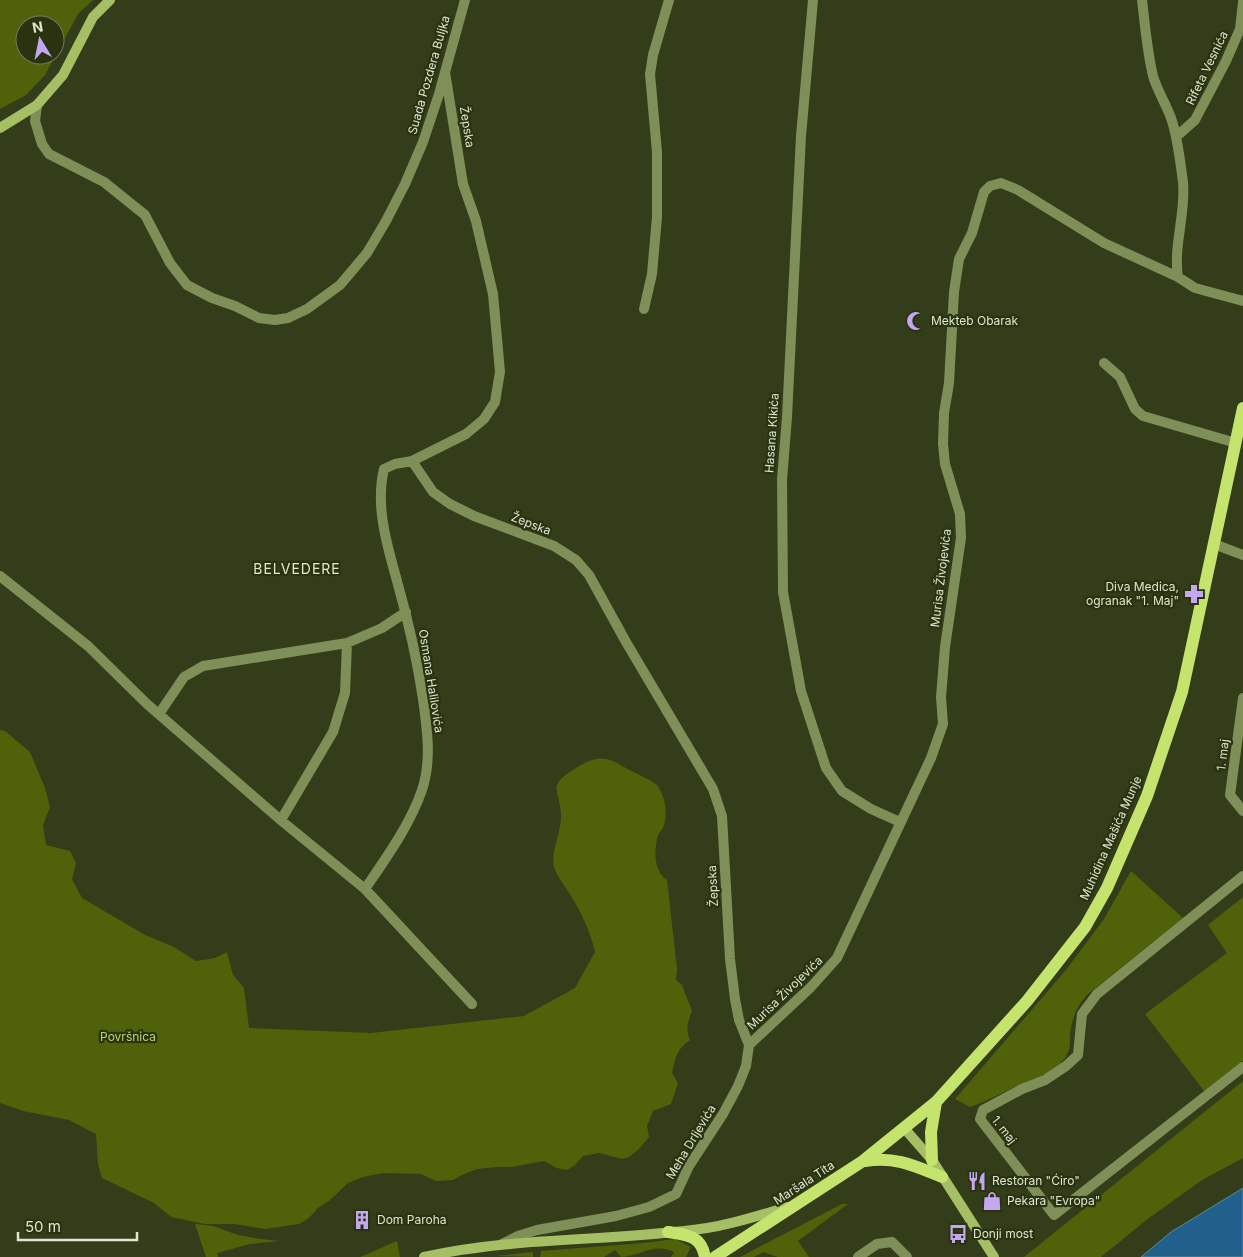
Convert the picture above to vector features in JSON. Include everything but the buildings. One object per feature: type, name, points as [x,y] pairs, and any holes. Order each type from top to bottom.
[{"type":"main road","points":[[0,128],[37,105],[63,75],[93,17],[110,0]]},
{"type":"main road","name":"Muhidina Mašića Munje","points":[[904,1128],[936,1102],[999,1034],[1051,972],[1084,927],[1107,888],[1147,796],[1182,692],[1243,408]]},
{"type":"main road","points":[[932,1160],[931,1132],[936,1102]]},
{"type":"main road","points":[[904,1128],[932,1160],[994,1257]]},
{"type":"main road","name":"Maršala Tita","points":[[715,1257],[863,1161],[904,1128]]},
{"type":"main road","points":[[863,1161],[879,1158],[893,1159],[942,1177]]},
{"type":"main road","name":"Meha Drljevića","points":[[424,1257],[502,1244],[668,1232],[723,1225],[796,1205]]},
{"type":"main road","points":[[668,1232],[698,1240],[705,1257]]},
{"type":"street","name":"Suada Pozdera Buljka","points":[[37,105],[35,121],[42,144],[49,154],[104,182],[145,215],[170,263],[187,285],[259,318],[275,320],[288,318],[308,309],[340,285],[368,253],[405,184],[423,142],[465,0]]},
{"type":"street","points":[[644,308],[652,274],[657,217],[657,152],[650,74],[653,55],[669,0]]},
{"type":"street","name":"Hasana Kikića","points":[[813,0],[801,136],[787,418],[782,480],[783,592],[801,691],[826,768],[842,791],[871,809],[900,822]]},
{"type":"street","points":[[1142,0],[1154,78],[1172,119],[1182,175],[1184,199],[1176,262],[1178,277],[1195,288],[1243,300]]},
{"type":"street","name":"Rifeta Vesnića","points":[[1176,137],[1195,120],[1226,61],[1240,29],[1243,2]]},
{"type":"street","name":"Žepska","points":[[445,72],[463,184],[476,221],[493,294],[500,372],[495,402],[484,419],[466,434],[412,461],[433,492],[450,504],[474,516],[554,546],[576,560],[589,575],[631,651],[714,789],[722,816],[734,999],[739,1020],[749,1045]]},
{"type":"street","name":"Murisa Živojevića","points":[[749,1045],[811,987],[837,958],[931,758],[943,724],[941,696],[945,647],[961,538],[960,514],[945,464],[944,413],[949,383],[954,292],[960,259],[972,233],[984,192],[990,186],[1001,183],[1018,190],[1104,243],[1178,277]]},
{"type":"street","points":[[1104,363],[1120,377],[1135,409],[1143,416],[1236,443]]},
{"type":"street","name":"Osmana Halilovića","points":[[365,889],[403,830],[422,790],[427,759],[426,727],[418,667],[406,612],[382,521],[381,495],[384,469],[395,464],[412,461]]},
{"type":"street","points":[[1214,544],[1243,555]]},
{"type":"street","points":[[0,576],[88,646],[159,714],[281,820],[365,889],[472,1004]]},
{"type":"street","points":[[159,714],[184,677],[203,666],[278,652],[347,643],[382,628],[406,612]]},
{"type":"street","points":[[281,820],[333,732],[345,693],[347,643]]},
{"type":"street","name":"1. maj","points":[[1243,698],[1230,794],[1243,811]]},
{"type":"street","name":"1. maj","points":[[1243,876],[1097,994],[1082,1014],[1078,1055],[1066,1066],[1044,1080],[1022,1089],[983,1110],[980,1119],[1054,1214],[1243,1067]]},
{"type":"street","name":"Meha Drljevića","points":[[502,1244],[537,1230],[616,1216],[649,1207],[676,1194],[689,1166],[723,1114],[738,1086],[746,1066],[749,1045]]},
{"type":"street","points":[[858,1257],[877,1244],[892,1242],[907,1257]]},
{"type":"green space","points":[[0,0],[93,0],[78,14],[65,38],[65,15],[15,15],[15,65],[50,65],[45,75],[26,95],[0,109]]},
{"type":"green space","name":"Površnica","points":[[0,730],[5,731],[30,752],[45,788],[50,807],[43,825],[46,845],[70,851],[76,863],[72,879],[82,898],[145,935],[174,947],[196,961],[215,958],[227,952],[233,975],[244,988],[249,1028],[371,1033],[524,1016],[575,988],[595,952],[582,916],[554,867],[553,856],[561,818],[561,809],[556,790],[557,785],[560,780],[576,768],[600,758],[611,760],[651,781],[660,789],[665,805],[666,816],[663,828],[658,835],[656,859],[659,871],[667,880],[677,969],[676,980],[682,985],[692,1011],[688,1026],[690,1040],[679,1050],[673,1068],[672,1073],[678,1083],[671,1104],[653,1111],[647,1126],[649,1137],[629,1157],[622,1159],[599,1153],[583,1156],[575,1165],[567,1170],[557,1168],[544,1161],[512,1167],[477,1169],[453,1180],[436,1181],[421,1174],[383,1173],[363,1177],[348,1183],[309,1218],[299,1224],[265,1229],[234,1224],[205,1224],[171,1217],[154,1203],[102,1178],[98,1164],[96,1134],[69,1120],[23,1111],[0,1103]]},
{"type":"green space","points":[[1131,871],[1183,918],[1084,998],[1078,1007],[1072,1023],[1069,1050],[1055,1068],[970,1107],[955,1099],[1066,970],[1104,919]]},
{"type":"green space","points":[[1243,897],[1243,1061],[1205,1092],[1145,1014],[1227,953],[1208,925]]},
{"type":"green space","points":[[1243,1081],[1243,1158],[1202,1180],[1145,1221],[1101,1257],[1024,1257]]},
{"type":"green space","points":[[842,1204],[848,1204],[798,1241],[809,1257],[778,1257],[763,1252],[754,1257],[740,1257]]},
{"type":"green space","points":[[195,1224],[213,1226],[238,1235],[280,1241],[250,1244],[217,1253],[218,1257],[206,1257]]},
{"type":"green space","points":[[675,1239],[691,1247],[686,1257],[671,1257],[674,1252],[666,1249],[653,1249],[621,1257],[615,1250],[604,1257],[540,1257],[541,1251]]},
{"type":"green space","points":[[397,1241],[400,1257],[360,1257]]},
{"type":"green space","points":[[533,1252],[533,1257],[496,1256]]},
{"type":"water","points":[[1243,1188],[1243,1257],[1141,1257],[1171,1232]]},
{"type":"place","name":"Mekteb Obarak","points":[[916,321]]},
{"type":"place","name":"Diva Medica, ogranak \"1. Maj\"","points":[[1194,594]]},
{"type":"place","name":"Restoran \"Ćiro\"","points":[[977,1181]]},
{"type":"place","name":"Pekara \"Evropa\"","points":[[992,1201]]},
{"type":"place","name":"Dom Paroha","points":[[362,1220]]},
{"type":"place","name":"Donji most","points":[[958,1234]]},
{"type":"district","name":"BELVEDERE","points":[[297,569]]}]
